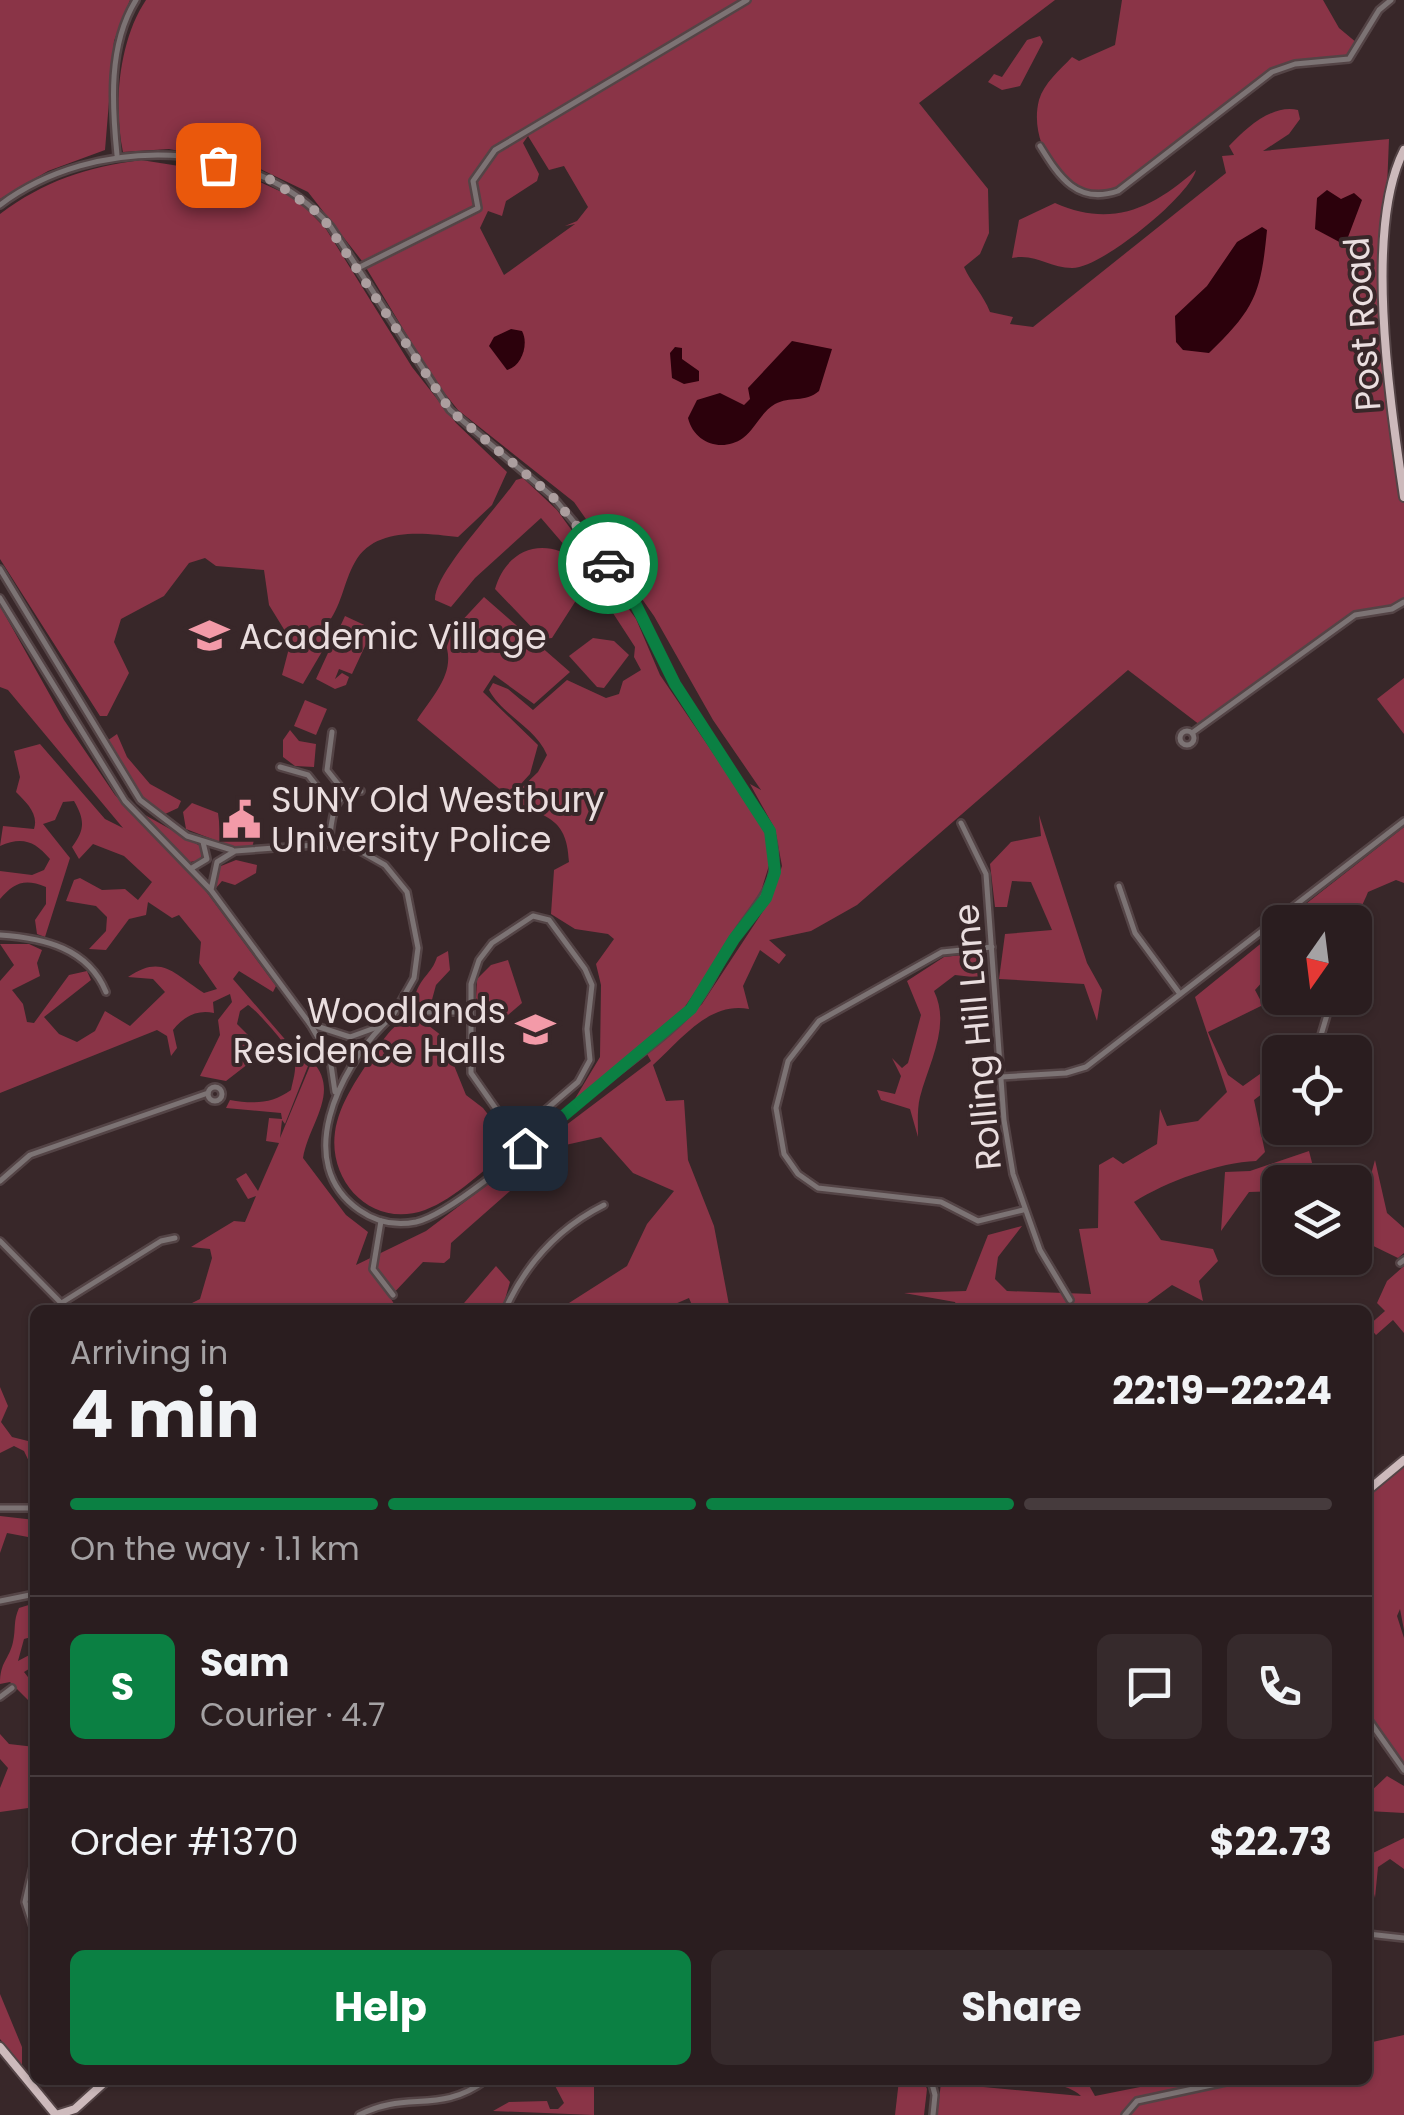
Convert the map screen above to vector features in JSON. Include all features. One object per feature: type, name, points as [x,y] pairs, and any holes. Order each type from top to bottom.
[{"type":"main road","name":"Post Road","points":[[1404,150],[1389,186],[1382,222],[1384,308],[1404,498]]},
{"type":"main road","points":[[1372,1487],[1404,1460]]},
{"type":"main road","points":[[0,2047],[30,2083]]},
{"type":"main road","points":[[31,2085],[56,2115],[74,2112],[103,2085]]},
{"type":"street","points":[[117,155],[113,111],[117,62],[122,29],[136,0]]},
{"type":"street","points":[[358,268],[478,208],[472,185],[484,162],[747,0]]},
{"type":"street","points":[[1040,146],[1072,189],[1093,195],[1111,194],[1127,186],[1243,93],[1282,68],[1349,60],[1379,10],[1390,0]]},
{"type":"street","points":[[0,205],[52,174],[117,155],[180,157],[272,180],[321,215],[450,410],[552,496],[596,546],[633,599],[668,672],[773,842],[776,867],[766,898],[734,939],[691,1009],[525,1148],[435,1215],[405,1224],[381,1221],[351,1204],[330,1171],[327,1145],[335,1094],[330,1058],[310,1024],[192,868],[125,800],[0,598]]},
{"type":"street","points":[[0,569],[132,790],[168,824],[203,842],[234,851],[329,844],[353,847],[374,856],[407,892],[418,948],[414,978],[403,1001],[356,1055],[335,1094]]},
{"type":"street","points":[[1192,733],[1354,614],[1392,609],[1404,602]]},
{"type":"street","points":[[332,732],[327,770],[346,794]]},
{"type":"street","points":[[280,766],[308,774],[334,808]]},
{"type":"street","points":[[329,844],[334,808],[346,794],[362,792]]},
{"type":"street","points":[[1001,1077],[1066,1073],[1086,1067],[1404,821]]},
{"type":"street","name":"Rolling Hill Lane","points":[[961,823],[986,874],[1007,1147],[1024,1210],[1070,1300]]},
{"type":"street","points":[[192,868],[207,859],[203,842]]},
{"type":"street","points":[[210,890],[218,862],[234,851]]},
{"type":"street","points":[[1119,886],[1135,933],[1180,994]]},
{"type":"street","points":[[515,1136],[578,1082],[589,1065],[592,1045],[587,1029],[593,993],[589,976],[549,920],[524,918],[492,943],[479,960],[470,1012],[471,1073],[515,1136],[525,1148]]},
{"type":"street","points":[[0,935],[41,940],[75,953],[91,964],[106,992]]},
{"type":"street","points":[[992,947],[942,952],[819,1021],[797,1046],[784,1071],[777,1127],[788,1161],[818,1188],[930,1200],[978,1221],[1024,1210]]},
{"type":"street","points":[[403,1001],[427,1012],[470,1012]]},
{"type":"street","points":[[310,1024],[350,1036],[383,1025]]},
{"type":"street","points":[[0,1181],[30,1155],[208,1093]]},
{"type":"street","points":[[508,1305],[520,1280],[548,1245],[574,1222],[604,1205]]},
{"type":"street","points":[[381,1221],[373,1269],[393,1295]]},
{"type":"street","points":[[63,1302],[161,1241],[175,1238]]},
{"type":"street","points":[[0,1242],[65,1305]]},
{"type":"street","points":[[0,1508],[30,1508]]},
{"type":"street","points":[[0,1601],[30,1595]]},
{"type":"street","points":[[0,1697],[12,1688]]},
{"type":"street","points":[[1372,1725],[1404,1770]]},
{"type":"street","points":[[30,1880],[25,1902],[30,1918]]},
{"type":"street","points":[[1372,1934],[1404,1938]]},
{"type":"street","points":[[450,2108],[480,2085]]},
{"type":"street","points":[[932,2085],[933,2115]]},
{"type":"street","points":[[1125,2115],[1137,2102],[1213,2085]]},
{"type":"street","points":[[359,2115],[380,2106],[414,2112]]},
{"type":"shaded area","points":[[0,0],[130,0],[114,41],[105,150],[48,171],[0,199]]},
{"type":"shaded area","points":[[146,0],[1055,0],[919,103],[988,189],[989,233],[980,254],[964,267],[967,273],[990,312],[1013,317],[1010,324],[1033,327],[1226,173],[1222,156],[1234,155],[1229,146],[1269,114],[1298,110],[1300,119],[1289,134],[1263,151],[1389,139],[1383,287],[1404,497],[1404,602],[1392,609],[1362,612],[1200,725],[1128,670],[857,905],[811,931],[769,940],[786,955],[779,964],[760,950],[743,986],[749,1009],[735,1008],[708,1017],[653,1065],[666,1101],[684,1100],[688,1160],[714,1226],[729,1305],[692,1305],[689,1298],[673,1305],[566,1305],[627,1266],[647,1224],[674,1191],[633,1173],[601,1137],[561,1146],[451,1243],[450,1258],[444,1263],[423,1262],[390,1297],[394,1304],[428,1305],[188,1305],[200,1299],[212,1258],[210,1249],[191,1247],[234,1221],[245,1222],[256,1196],[248,1199],[236,1179],[246,1173],[258,1191],[279,1143],[266,1141],[269,1118],[282,1119],[281,1113],[226,1108],[230,1100],[262,1102],[284,1095],[291,1090],[295,1073],[290,1051],[248,1005],[240,1011],[237,1024],[257,1044],[257,1057],[226,1081],[200,1076],[220,1035],[218,1020],[232,1002],[230,994],[213,1002],[214,1013],[196,1013],[177,1025],[173,1030],[177,1048],[171,1056],[167,1036],[157,1030],[0,1093],[0,981],[14,965],[0,944],[29,944],[42,950],[37,963],[40,976],[12,990],[23,1004],[27,1022],[34,1023],[69,975],[87,971],[91,980],[44,1017],[59,1034],[77,1042],[95,1031],[105,1011],[130,1026],[165,992],[153,979],[128,977],[140,970],[159,967],[204,993],[217,989],[199,963],[201,942],[179,915],[172,918],[148,902],[146,915],[129,919],[106,950],[89,949],[106,931],[107,917],[96,906],[66,901],[74,880],[80,878],[102,890],[125,889],[138,900],[152,882],[124,856],[93,844],[79,859],[72,847],[82,819],[74,801],[63,802],[55,820],[43,824],[70,858],[45,937],[37,934],[35,920],[46,904],[46,887],[20,884],[0,899],[0,871],[32,875],[44,870],[50,859],[28,842],[0,846],[3,826],[34,829],[35,824],[31,809],[16,792],[20,777],[14,751],[40,744],[105,819],[123,828],[8,690],[0,687],[0,606],[64,720],[115,795],[197,879],[276,986],[273,992],[239,971],[233,979],[308,1066],[285,1124],[282,1120],[280,1138],[312,1061],[320,1073],[324,1084],[321,1108],[303,1158],[346,1215],[368,1232],[356,1265],[426,1231],[651,1061],[647,1054],[702,1004],[771,899],[782,866],[775,829],[750,784],[761,790],[713,720],[654,616],[574,502],[458,410],[434,380],[362,261],[308,192],[252,165],[169,149],[123,152],[119,94],[130,34]],"holes":[[[528,136],[549,170],[564,166],[588,207],[577,221],[565,226],[575,224],[504,275],[480,228],[488,211],[502,216],[506,201],[537,181],[539,174],[523,143]]]},
{"type":"shaded area","points":[[1122,0],[1323,0],[1339,28],[1357,43],[1349,58],[1278,67],[1127,184],[1108,191],[1089,191],[1073,184],[1047,157],[1037,119],[1039,100],[1048,82],[1072,57],[1079,61],[1115,45]]},
{"type":"shaded area","points":[[1040,36],[1043,42],[1020,86],[1002,90],[988,82],[994,74],[1002,77],[1027,40]]},
{"type":"shaded area","points":[[141,160],[249,177],[297,199],[326,229],[412,367],[456,423],[507,472],[492,505],[458,537],[402,534],[375,542],[364,550],[325,627],[330,638],[303,684],[282,675],[288,652],[285,631],[269,605],[264,570],[216,566],[205,558],[189,563],[164,596],[121,619],[114,642],[129,673],[107,716],[100,716],[0,559],[0,214],[67,177]]},
{"type":"shaded area","points":[[1196,170],[1178,197],[1161,213],[1102,257],[1072,268],[1028,257],[1012,258],[1019,220],[1055,203],[1094,214],[1130,210],[1163,195]]},
{"type":"shaded area","points":[[1327,190],[1341,199],[1354,193],[1362,200],[1345,245],[1315,229],[1317,198]]},
{"type":"shaded area","points":[[1262,227],[1267,230],[1262,269],[1246,311],[1209,353],[1183,350],[1176,342],[1175,316],[1207,286],[1237,242]]},
{"type":"shaded area","points":[[511,329],[522,331],[524,348],[517,364],[507,370],[489,346],[494,337]]},
{"type":"shaded area","points":[[792,341],[832,349],[819,391],[775,404],[735,442],[718,445],[696,434],[688,418],[697,400],[720,393],[744,405],[750,399],[748,388]]},
{"type":"shaded area","points":[[675,347],[682,348],[682,359],[699,371],[699,381],[684,384],[672,378],[670,353]]},
{"type":"shaded area","points":[[523,478],[557,510],[636,619],[660,675],[766,831],[771,859],[758,901],[684,1008],[573,1102],[600,1057],[601,985],[596,964],[614,939],[608,934],[575,929],[551,914],[554,870],[569,862],[563,834],[551,819],[511,798],[538,772],[547,755],[535,737],[489,690],[493,683],[508,689],[533,710],[567,680],[606,698],[619,694],[623,681],[641,670],[634,657],[635,647],[585,570],[589,580],[552,638],[543,639],[495,589],[508,564],[528,550],[552,549],[578,561],[541,518],[475,578],[451,607],[435,600],[437,588],[456,557],[516,480]]},
{"type":"shaded area","points":[[484,597],[570,672],[534,704],[494,675],[483,692],[538,745],[530,774],[509,797],[417,720],[446,672],[448,651],[444,640]]},
{"type":"shaded area","points":[[345,616],[373,629],[352,674],[339,669],[335,679],[342,673],[349,677],[346,685],[335,689],[316,679]]},
{"type":"shaded area","points":[[593,638],[614,641],[629,655],[604,688],[597,687],[569,656]]},
{"type":"shaded area","points":[[1404,678],[1404,734],[1377,699]]},
{"type":"shaded area","points":[[305,700],[327,709],[316,735],[294,726]]},
{"type":"shaded area","points":[[290,730],[299,741],[316,744],[314,767],[295,766],[283,757],[283,740]]},
{"type":"shaded area","points":[[117,734],[127,757],[150,784],[181,801],[178,808],[165,814],[149,804],[130,781],[107,741]]},
{"type":"shaded area","points":[[192,803],[218,813],[220,829],[254,840],[252,848],[230,846],[186,829],[183,812]]},
{"type":"shaded area","points":[[145,815],[202,847],[201,860],[190,862]]},
{"type":"shaded area","points":[[1039,815],[1087,963],[1102,990],[1097,1021],[1084,984],[999,979],[1005,934],[1052,930],[1031,882],[1012,881],[1007,907],[995,907],[990,864],[1011,842],[1041,836]]},
{"type":"shaded area","points":[[1404,827],[1404,883],[1396,880],[1368,892],[1362,905],[1307,903]]},
{"type":"shaded area","points":[[236,860],[257,865],[256,873],[235,885],[222,881],[216,888],[216,868]]},
{"type":"shaded area","points":[[1262,943],[1262,982],[1255,990],[1262,1005],[1208,1032],[1228,1075],[1243,1086],[1262,1073],[1262,1094],[1254,1100],[1265,1152],[1256,1161],[1193,1174],[1134,1202],[1161,1240],[1213,1249],[1218,1261],[1199,1281],[1203,1301],[1172,1285],[1146,1305],[956,1305],[904,1293],[966,1291],[988,1235],[1022,1226],[998,1257],[995,1279],[1007,1291],[1091,1294],[1079,1229],[1098,1228],[1099,1165],[1113,1157],[1123,1164],[1157,1144],[1160,1109],[1167,1126],[1198,1121],[1227,1092],[1195,997]]},
{"type":"shaded area","points":[[448,951],[450,970],[436,985],[430,1007],[424,1007],[415,997],[417,991],[437,957]]},
{"type":"shaded area","points":[[980,953],[982,978],[955,975],[934,991],[939,1004],[939,1031],[919,1102],[918,1137],[910,1109],[881,1100],[877,1090],[895,1094],[901,1076],[892,1058],[902,1068],[908,1063],[921,1015],[907,981],[944,957]]},
{"type":"shaded area","points":[[508,960],[522,1003],[502,1020],[488,1017],[476,998],[477,979],[491,965]]},
{"type":"shaded area","points":[[415,1015],[442,1036],[466,1095],[483,1108],[513,1147],[437,1205],[406,1214],[388,1213],[372,1207],[347,1184],[335,1151],[335,1132],[345,1102],[372,1056],[395,1026]]},
{"type":"shaded area","points":[[1309,1151],[1313,1165],[1268,1165]]},
{"type":"shaded area","points":[[1375,1160],[1387,1213],[1404,1228],[1404,1253],[1398,1258],[1372,1245]]},
{"type":"shaded area","points":[[1262,1167],[1262,1192],[1249,1192],[1221,1231],[1225,1172]]},
{"type":"shaded area","points":[[496,1266],[510,1282],[503,1305],[462,1305]]},
{"type":"shaded area","points":[[1404,1266],[1404,1333],[1393,1320],[1376,1335],[1372,1322],[1385,1311],[1377,1303],[1387,1281]]},
{"type":"shaded area","points":[[0,1387],[8,1406],[1,1422],[12,1437],[28,1441],[30,1464],[24,1451],[14,1446],[0,1453]]},
{"type":"shaded area","points":[[1404,1460],[1404,1630],[1400,1609],[1397,1616],[1404,1638],[1404,1770],[1372,1725],[1372,1486]]},
{"type":"shaded area","points":[[0,1516],[30,1519],[30,1540],[7,1533],[0,1553]]},
{"type":"shaded area","points":[[30,1605],[30,1637],[24,1639],[18,1661],[30,1655],[30,1668],[24,1672],[30,1680],[30,1702],[10,1682],[0,1684],[19,1608]]},
{"type":"shaded area","points":[[0,1734],[9,1744],[30,1746],[30,1808],[0,1812],[0,1788],[8,1768],[0,1759]]},
{"type":"shaded area","points":[[1387,1776],[1404,1786],[1404,1813],[1372,1811],[1372,1790]]},
{"type":"shaded area","points":[[1404,1838],[1404,1869],[1390,1859],[1378,1867],[1375,1898],[1372,1886],[1373,1853]]},
{"type":"shaded area","points":[[0,1994],[22,2047],[22,2065],[0,2039]]},
{"type":"shaded area","points":[[1404,2035],[1404,2115],[937,2115],[941,2085],[1081,2096],[1057,2085],[1089,2085],[1095,2096],[1150,2085],[1372,2085],[1372,2042]]},
{"type":"shaded area","points":[[555,2085],[594,2085],[594,2115],[493,2111],[509,2102],[547,2101],[550,2109],[558,2109],[564,2103]]},
{"type":"shaded area","points":[[898,2085],[925,2085],[924,2115],[895,2115]]},
{"type":"way so far","points":[[218,165],[272,180],[292,190],[321,215],[450,410],[488,446],[552,496],[608,564]]},
{"type":"place","name":"Academic Village","points":[[209,636]]},
{"type":"place","name":"SUNY Old Westbury University Police","points":[[241,819]]},
{"type":"place","name":"Woodlands Residence Halls","points":[[536,1030]]},
{"type":"route","points":[[525,1148],[691,1009],[734,939],[766,898],[775,872],[770,831],[675,684],[642,615],[608,564]]}]
